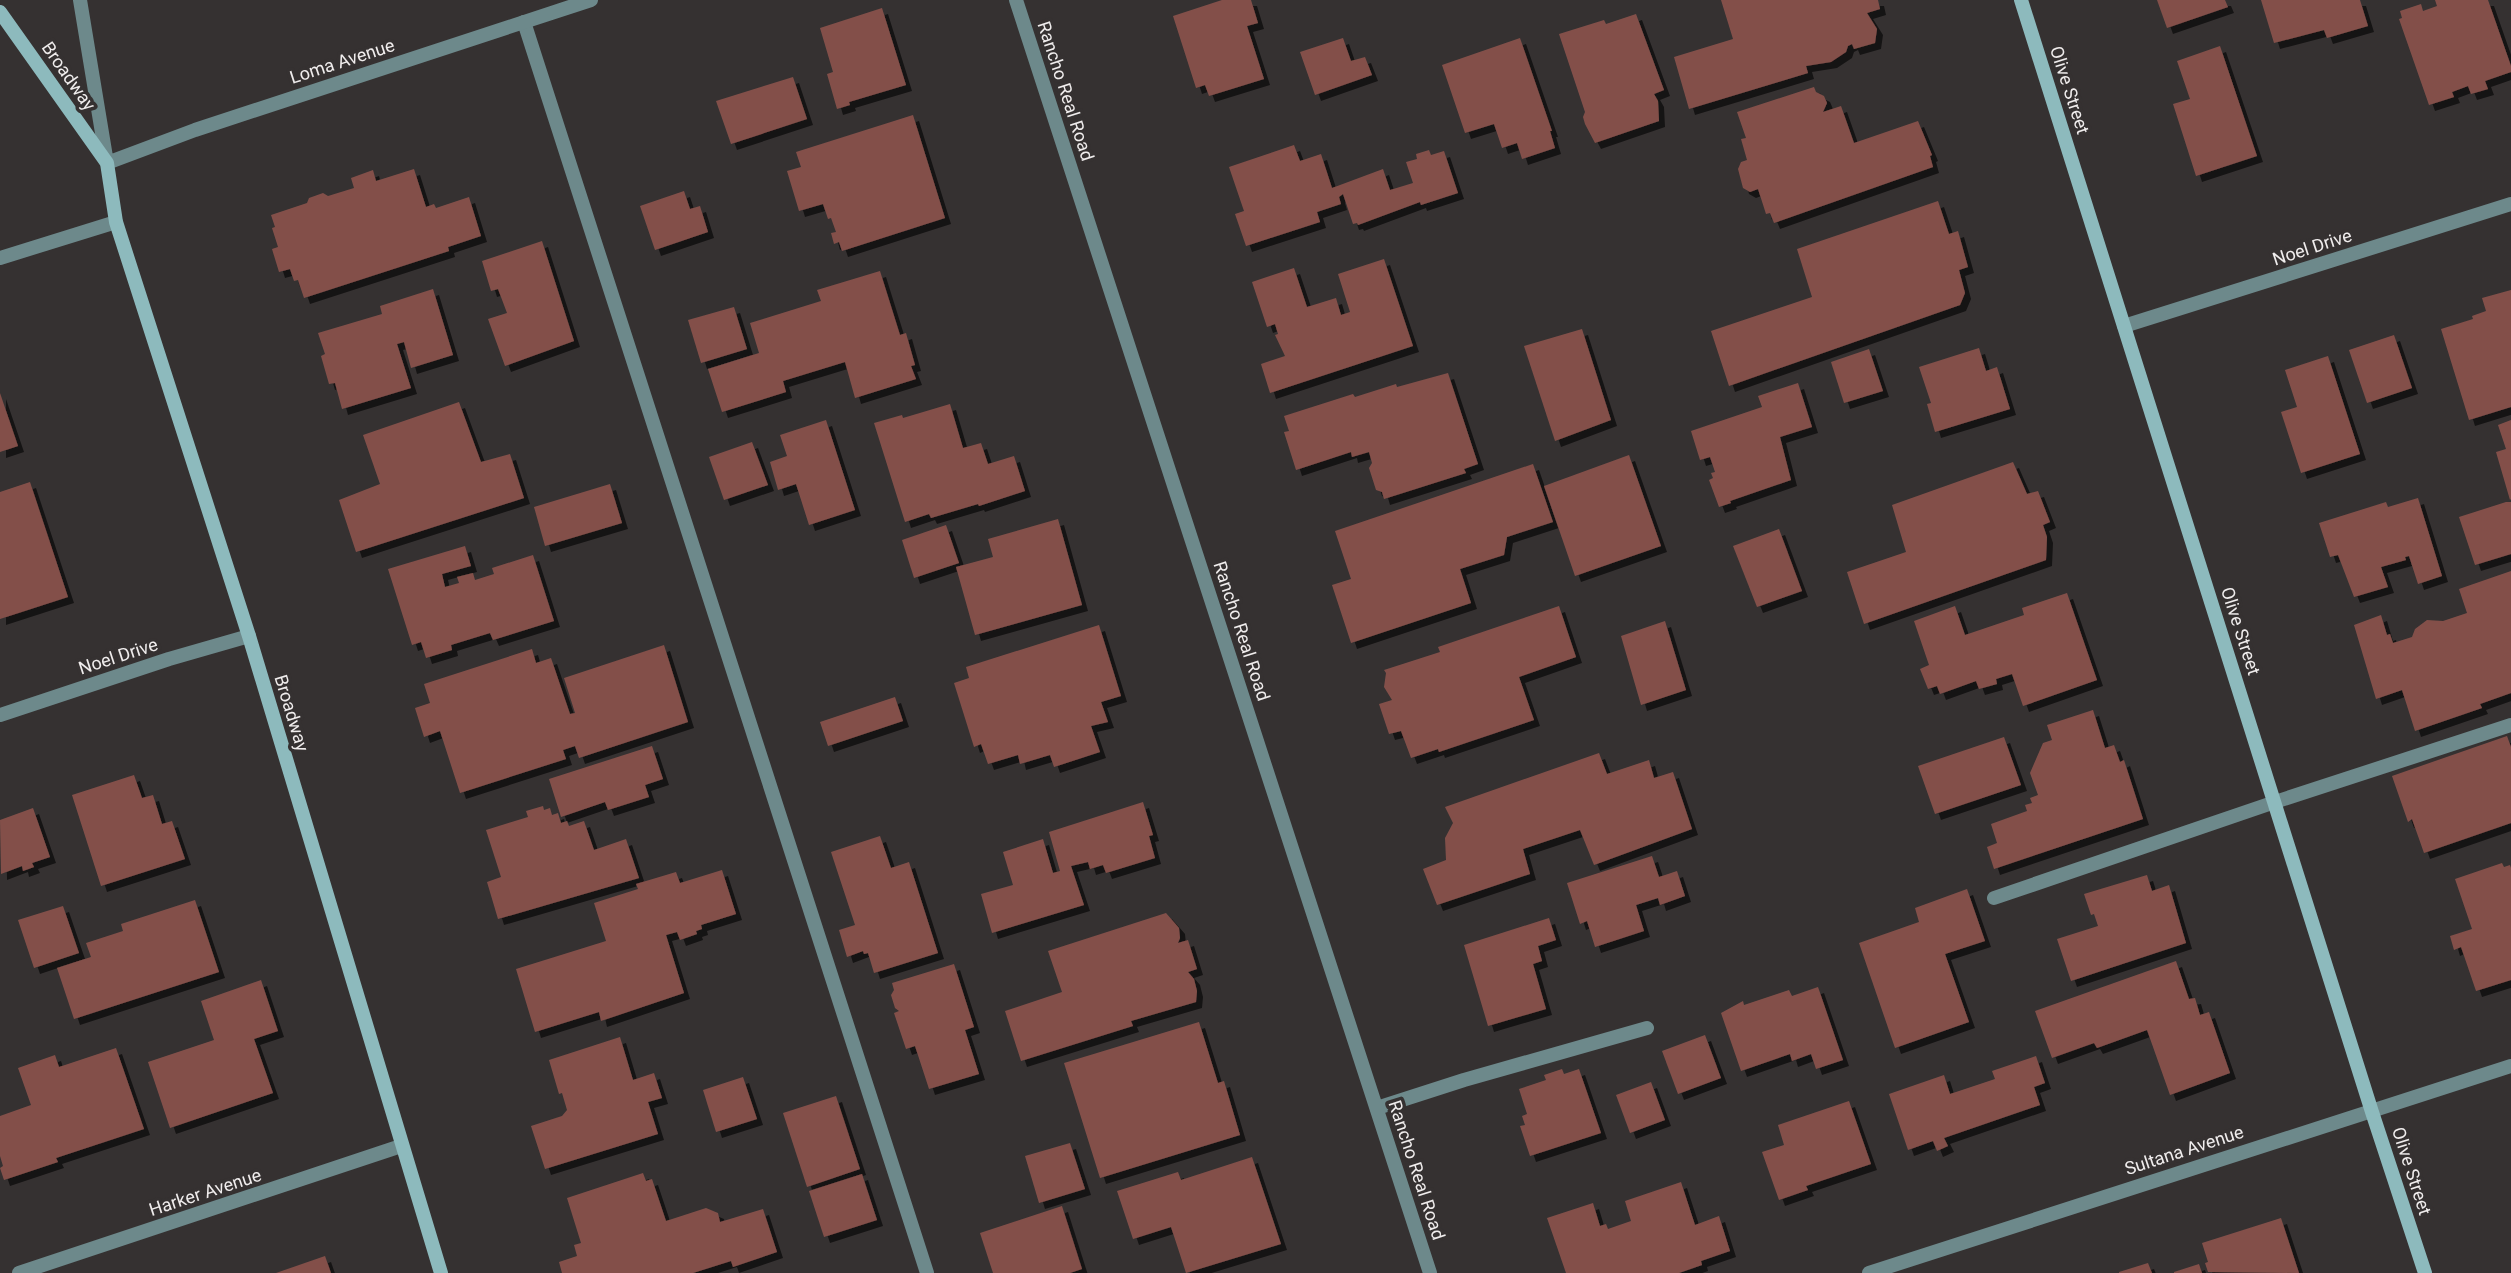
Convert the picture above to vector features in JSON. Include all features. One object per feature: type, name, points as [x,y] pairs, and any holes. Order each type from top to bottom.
[{"type":"street","name":"Broadway","points":[[80,0],[116,222],[249,636],[441,1273]]},
{"type":"street","name":"Loma Avenue","points":[[107,163],[195,130],[590,0]]},
{"type":"street","name":"Rancho Real Road","points":[[1017,0],[1430,1273]]},
{"type":"street","name":"Olive Street","points":[[2021,0],[2425,1273]]},
{"type":"street","name":"Broadway","points":[[0,12],[107,163]]},
{"type":"street","points":[[524,22],[927,1273]]},
{"type":"street","name":"Noel Drive","points":[[2124,326],[2511,204]]},
{"type":"street","points":[[0,258],[116,222]]},
{"type":"street","name":"Noel Drive","points":[[0,715],[159,662],[249,636]]},
{"type":"street","points":[[1994,898],[2511,725]]},
{"type":"street","points":[[1377,1108],[1464,1080],[1647,1028]]},
{"type":"street","name":"Sultana Avenue","points":[[1869,1273],[1895,1269],[2302,1132],[2511,1066]]},
{"type":"street","name":"Harker Avenue","points":[[19,1273],[401,1146]]},
{"type":"building","points":[[1222,0],[1251,0],[1258,23],[1247,26],[1264,79],[1209,96],[1205,85],[1196,88],[1173,16]]},
{"type":"building","points":[[1721,0],[1878,0],[1880,9],[1867,13],[1877,29],[1875,43],[1854,49],[1852,44],[1846,52],[1831,62],[1806,66],[1808,73],[1689,109],[1674,57],[1733,39]]},
{"type":"building","points":[[2157,0],[2225,0],[2228,7],[2167,28]]},
{"type":"building","points":[[2261,0],[2360,0],[2368,26],[2327,38],[2324,30],[2274,43]]},
{"type":"building","points":[[2435,0],[2488,0],[2511,72],[2485,81],[2488,89],[2471,94],[2468,86],[2452,92],[2454,97],[2429,105],[2399,19],[2402,18],[2400,11],[2421,4],[2423,11],[2437,6]]},
{"type":"building","points":[[882,8],[906,85],[849,102],[850,105],[837,109],[827,74],[833,72],[820,28]]},
{"type":"building","points":[[1636,14],[1664,90],[1654,94],[1658,101],[1659,121],[1595,143],[1585,124],[1585,112],[1559,34],[1604,20],[1606,24]]},
{"type":"building","points":[[1343,38],[1351,61],[1365,57],[1372,75],[1315,95],[1300,52]]},
{"type":"building","points":[[1520,38],[1552,131],[1555,148],[1522,159],[1517,143],[1502,148],[1494,124],[1465,133],[1442,65]]},
{"type":"building","points":[[2220,46],[2257,156],[2196,176],[2173,104],[2190,99],[2177,61]]},
{"type":"building","points":[[793,77],[807,119],[731,144],[716,101]]},
{"type":"building","points":[[1814,87],[1827,103],[1823,112],[1841,106],[1854,143],[1918,121],[1932,155],[1933,167],[1774,223],[1770,213],[1766,214],[1758,189],[1750,192],[1743,188],[1738,169],[1741,162],[1747,160],[1741,139],[1746,138],[1737,112]]},
{"type":"building","points":[[913,115],[945,218],[842,251],[839,242],[834,244],[831,233],[836,232],[823,204],[799,211],[787,171],[801,167],[796,152]]},
{"type":"building","points":[[1294,145],[1300,161],[1321,154],[1332,188],[1383,169],[1390,190],[1413,183],[1406,162],[1417,159],[1416,154],[1429,150],[1431,155],[1444,151],[1458,193],[1421,205],[1420,202],[1358,225],[1353,224],[1343,194],[1339,197],[1341,204],[1317,212],[1320,222],[1246,246],[1235,214],[1244,211],[1229,167]]},
{"type":"building","points":[[414,169],[426,207],[434,204],[436,208],[469,197],[481,236],[448,247],[449,251],[304,298],[298,280],[294,281],[290,269],[279,272],[272,249],[278,247],[271,215],[307,203],[309,198],[323,193],[328,196],[354,188],[351,178],[373,170],[376,181]]},
{"type":"building","points":[[684,191],[690,209],[700,206],[708,232],[655,250],[640,206]]},
{"type":"building","points":[[1938,201],[1949,234],[1958,231],[1968,267],[1959,270],[1965,293],[1960,305],[1729,386],[1711,331],[1812,297],[1797,249]]},
{"type":"building","points":[[542,241],[574,341],[505,366],[488,319],[507,313],[498,289],[491,291],[482,261]]},
{"type":"building","points":[[1384,259],[1413,346],[1270,393],[1261,364],[1285,356],[1275,335],[1278,334],[1275,324],[1267,327],[1252,282],[1294,268],[1307,307],[1336,298],[1341,315],[1350,312],[1338,274]]},
{"type":"building","points":[[880,271],[900,335],[906,333],[915,365],[911,366],[916,379],[855,398],[845,362],[783,381],[786,392],[722,412],[708,369],[759,353],[750,323],[821,301],[817,290]]},
{"type":"building","points":[[433,289],[453,355],[411,368],[404,342],[397,344],[411,388],[342,409],[335,383],[329,384],[321,356],[325,354],[318,333],[382,314],[380,306]]},
{"type":"building","points":[[2511,290],[2511,407],[2469,420],[2441,329],[2473,319],[2472,316],[2486,311],[2482,298]]},
{"type":"building","points":[[734,307],[747,349],[701,363],[688,320]]},
{"type":"building","points":[[1582,329],[1611,420],[1555,441],[1524,346]]},
{"type":"building","points":[[2394,335],[2412,388],[2367,403],[2349,350]]},
{"type":"building","points":[[1979,348],[1986,371],[1997,367],[2010,409],[1935,432],[1927,404],[1931,403],[1919,367]]},
{"type":"building","points":[[1869,349],[1883,391],[1844,403],[1831,362]]},
{"type":"building","points":[[2328,356],[2360,454],[2301,473],[2281,412],[2297,407],[2285,370]]},
{"type":"building","points":[[1448,373],[1478,464],[1464,469],[1466,473],[1384,499],[1382,492],[1376,490],[1369,468],[1372,463],[1369,452],[1352,457],[1351,452],[1296,470],[1284,432],[1289,431],[1284,416],[1353,394],[1355,397],[1396,384],[1397,387]]},
{"type":"building","points":[[1798,383],[1812,427],[1780,437],[1791,480],[1719,507],[1709,480],[1713,478],[1711,473],[1715,472],[1710,457],[1700,460],[1691,431],[1762,407],[1758,396]]},
{"type":"building","points":[[0,393],[18,446],[0,452]]},
{"type":"building","points":[[459,402],[481,462],[510,454],[524,498],[356,552],[339,500],[380,484],[363,435]]},
{"type":"building","points":[[950,404],[963,448],[981,443],[988,464],[1014,456],[1025,491],[979,506],[978,504],[931,518],[929,514],[905,522],[874,423],[902,415],[903,418]]},
{"type":"building","points":[[826,420],[855,510],[809,525],[796,484],[778,490],[770,462],[787,456],[780,435]]},
{"type":"building","points":[[2511,420],[2510,500],[2496,452],[2506,449],[2498,425]]},
{"type":"building","points":[[752,442],[768,485],[724,500],[709,457]]},
{"type":"building","points":[[1629,455],[1661,546],[1575,576],[1544,486]]},
{"type":"building","points":[[2013,462],[2027,494],[2038,491],[2050,522],[2043,525],[2047,537],[2046,560],[1864,624],[1847,572],[1906,552],[1892,505]]},
{"type":"building","points":[[1533,464],[1553,522],[1507,537],[1504,555],[1460,569],[1471,603],[1351,643],[1332,585],[1351,579],[1335,531]]},
{"type":"building","points":[[30,482],[68,597],[0,619],[0,492]]},
{"type":"building","points":[[610,484],[622,523],[545,546],[534,507]]},
{"type":"building","points":[[2418,498],[2442,576],[2418,584],[2409,556],[2405,557],[2406,560],[2381,567],[2388,587],[2354,597],[2338,555],[2330,557],[2319,523],[2386,502],[2388,507]]},
{"type":"building","points":[[2511,502],[2511,554],[2475,565],[2459,517]]},
{"type":"building","points":[[1058,519],[1082,605],[975,635],[956,567],[993,557],[988,539]]},
{"type":"building","points":[[946,525],[959,563],[914,578],[902,540]]},
{"type":"building","points":[[1779,529],[1802,591],[1757,607],[1733,546]]},
{"type":"building","points":[[465,546],[471,566],[442,574],[445,587],[459,583],[457,577],[473,573],[475,580],[494,574],[492,568],[533,555],[554,621],[493,640],[490,633],[451,645],[452,650],[426,658],[421,642],[412,645],[388,569]]},
{"type":"building","points":[[2511,571],[2511,693],[2480,704],[2482,708],[2415,731],[2402,690],[2376,699],[2354,625],[2381,615],[2387,635],[2390,634],[2393,643],[2412,637],[2415,629],[2427,620],[2443,621],[2467,613],[2459,589]]},
{"type":"building","points":[[2067,593],[2097,680],[2023,706],[2012,674],[1996,679],[1997,684],[1979,689],[1976,681],[1940,694],[1937,686],[1928,689],[1920,669],[1929,665],[1914,621],[1955,606],[1965,635],[2024,615],[2022,608]]},
{"type":"building","points":[[1559,606],[1576,657],[1519,677],[1534,720],[1439,752],[1438,749],[1411,758],[1401,731],[1389,734],[1379,704],[1392,700],[1384,687],[1384,670],[1440,652],[1438,647]]},
{"type":"building","points":[[1665,621],[1686,690],[1641,705],[1621,636]]},
{"type":"building","points":[[1099,625],[1121,696],[1101,702],[1108,722],[1091,726],[1100,752],[1054,767],[1050,755],[1020,764],[1018,755],[988,764],[981,744],[974,747],[954,683],[969,678],[966,667]]},
{"type":"building","points":[[664,645],[688,722],[579,758],[575,746],[563,750],[566,759],[460,793],[440,731],[424,737],[415,708],[430,703],[424,684],[532,649],[536,663],[551,658],[570,714],[575,713],[564,678]]},
{"type":"building","points":[[895,697],[903,721],[828,746],[820,722]]},
{"type":"building","points":[[2093,710],[2105,748],[2114,745],[2120,762],[2124,760],[2143,819],[1994,869],[1987,847],[1997,843],[1991,824],[2027,811],[2025,805],[2032,803],[2030,798],[2038,795],[2030,773],[2043,743],[2052,740],[2047,725]]},
{"type":"building","points":[[2507,736],[2511,747],[2511,823],[2424,853],[2412,819],[2408,822],[2392,776]]},
{"type":"building","points":[[2004,737],[2021,785],[1935,814],[1918,766]]},
{"type":"building","points":[[652,746],[663,779],[645,785],[649,797],[608,810],[605,802],[561,817],[549,779]]},
{"type":"building","points":[[1599,753],[1607,774],[1649,760],[1654,778],[1673,772],[1692,829],[1594,865],[1580,830],[1523,849],[1530,874],[1437,905],[1423,869],[1446,860],[1445,838],[1453,823],[1445,807]]},
{"type":"building","points":[[134,775],[142,798],[153,795],[162,824],[172,821],[185,859],[101,886],[72,795]]},
{"type":"building","points":[[1143,802],[1153,835],[1149,836],[1155,858],[1106,873],[1103,865],[1090,869],[1088,862],[1071,866],[1084,905],[992,933],[981,894],[1013,885],[1003,852],[1043,839],[1053,873],[1060,871],[1049,832]]},
{"type":"building","points":[[543,806],[544,810],[550,808],[552,815],[558,813],[561,823],[567,821],[569,826],[584,821],[594,850],[626,839],[639,878],[498,919],[487,882],[501,877],[486,830],[528,817],[526,811]]},
{"type":"building","points":[[33,808],[50,857],[32,863],[34,867],[23,871],[22,866],[1,874],[0,820]]},
{"type":"building","points":[[880,836],[891,868],[909,862],[938,953],[874,973],[868,953],[864,954],[863,951],[847,957],[839,930],[855,925],[831,852]]},
{"type":"building","points":[[1652,856],[1659,877],[1677,871],[1685,896],[1660,905],[1658,898],[1636,905],[1644,931],[1595,947],[1587,921],[1580,924],[1567,883]]},
{"type":"building","points":[[2502,863],[2504,867],[2510,865],[2511,868],[2511,980],[2476,991],[2461,947],[2454,950],[2450,936],[2472,929],[2455,879]]},
{"type":"building","points":[[722,870],[736,914],[701,925],[702,929],[696,931],[697,934],[680,940],[677,932],[666,935],[684,993],[601,1021],[599,1012],[535,1032],[516,969],[606,941],[594,903],[638,889],[636,884],[676,872],[680,883]]},
{"type":"building","points":[[2147,875],[2152,891],[2169,885],[2186,943],[2071,981],[2057,939],[2098,926],[2084,894]]},
{"type":"building","points":[[1967,889],[1985,941],[1945,954],[1969,1022],[1895,1048],[1859,943],[1919,922],[1915,908]]},
{"type":"building","points":[[195,900],[219,972],[74,1019],[57,968],[91,957],[86,943],[123,931],[121,924]]},
{"type":"building","points":[[63,906],[79,953],[34,968],[18,920]]},
{"type":"building","points":[[1166,913],[1179,928],[1178,943],[1188,940],[1197,969],[1188,972],[1194,979],[1196,1002],[1131,1021],[1133,1026],[1021,1061],[1005,1011],[1062,992],[1048,951]]},
{"type":"building","points":[[1549,918],[1556,940],[1538,946],[1542,961],[1533,964],[1546,1009],[1488,1026],[1464,945]]},
{"type":"building","points":[[2176,961],[2189,999],[2195,998],[2200,1015],[2209,1012],[2230,1073],[2170,1095],[2147,1030],[2097,1048],[2094,1043],[2052,1058],[2035,1011]]},
{"type":"building","points":[[954,964],[974,1027],[965,1030],[979,1074],[929,1089],[915,1046],[906,1049],[894,1013],[899,1011],[895,1008],[891,995],[894,990],[892,983]]},
{"type":"building","points":[[261,980],[278,1031],[254,1039],[273,1093],[170,1128],[148,1062],[214,1040],[201,1001]]},
{"type":"building","points":[[1818,987],[1843,1060],[1816,1069],[1811,1054],[1792,1061],[1790,1054],[1741,1071],[1721,1013],[1743,1001],[1744,1005],[1789,990],[1792,996]]},
{"type":"building","points":[[1199,1022],[1218,1083],[1224,1081],[1240,1135],[1100,1178],[1064,1063]]},
{"type":"building","points":[[1705,1035],[1721,1078],[1678,1094],[1662,1051]]},
{"type":"building","points":[[620,1037],[633,1080],[654,1073],[662,1098],[648,1102],[658,1134],[545,1169],[531,1126],[562,1116],[567,1110],[562,1093],[559,1094],[549,1060]]},
{"type":"building","points":[[116,1048],[144,1129],[56,1158],[58,1162],[4,1180],[0,1168],[3,1166],[0,1156],[0,1116],[31,1105],[18,1068],[55,1055],[59,1067]]},
{"type":"building","points":[[2036,1056],[2045,1083],[2034,1087],[2040,1105],[1944,1138],[1948,1146],[1937,1151],[1933,1141],[1908,1150],[1889,1094],[1944,1075],[1950,1094],[1995,1079],[1992,1071]]},
{"type":"building","points":[[1562,1069],[1564,1074],[1579,1069],[1601,1133],[1530,1156],[1520,1126],[1525,1125],[1522,1116],[1527,1114],[1519,1089],[1546,1080],[1544,1075]]},
{"type":"building","points":[[743,1077],[757,1119],[716,1132],[703,1090]]},
{"type":"building","points":[[1651,1082],[1665,1120],[1630,1133],[1616,1095]]},
{"type":"building","points":[[836,1096],[860,1169],[807,1187],[783,1113]]},
{"type":"building","points":[[1849,1101],[1871,1164],[1806,1186],[1808,1190],[1779,1200],[1762,1152],[1784,1145],[1778,1125]]},
{"type":"building","points":[[1070,1143],[1085,1189],[1039,1203],[1025,1156]]},
{"type":"building","points":[[1252,1157],[1281,1244],[1186,1273],[1171,1227],[1133,1239],[1117,1191],[1178,1172],[1181,1180]]},
{"type":"building","points":[[643,1173],[646,1181],[652,1179],[666,1221],[706,1208],[718,1213],[720,1222],[763,1209],[777,1252],[733,1267],[731,1261],[693,1273],[562,1273],[559,1262],[577,1256],[574,1245],[581,1243],[567,1198]]},
{"type":"building","points":[[862,1174],[877,1220],[824,1237],[809,1191]]},
{"type":"building","points":[[1681,1182],[1695,1225],[1719,1216],[1730,1251],[1701,1261],[1702,1265],[1679,1273],[1566,1273],[1547,1218],[1593,1203],[1600,1226],[1606,1224],[1608,1229],[1631,1221],[1625,1201]]},
{"type":"building","points":[[1062,1206],[1082,1269],[1070,1273],[993,1273],[980,1233]]},
{"type":"building","points":[[2281,1218],[2299,1273],[2208,1272],[2202,1243]]},
{"type":"building","points":[[325,1256],[331,1273],[276,1273]]},
{"type":"building","points":[[2148,1263],[2152,1273],[2119,1273],[2119,1272]]},
{"type":"building","points":[[2199,1264],[2202,1273],[2174,1273],[2174,1272]]}]
